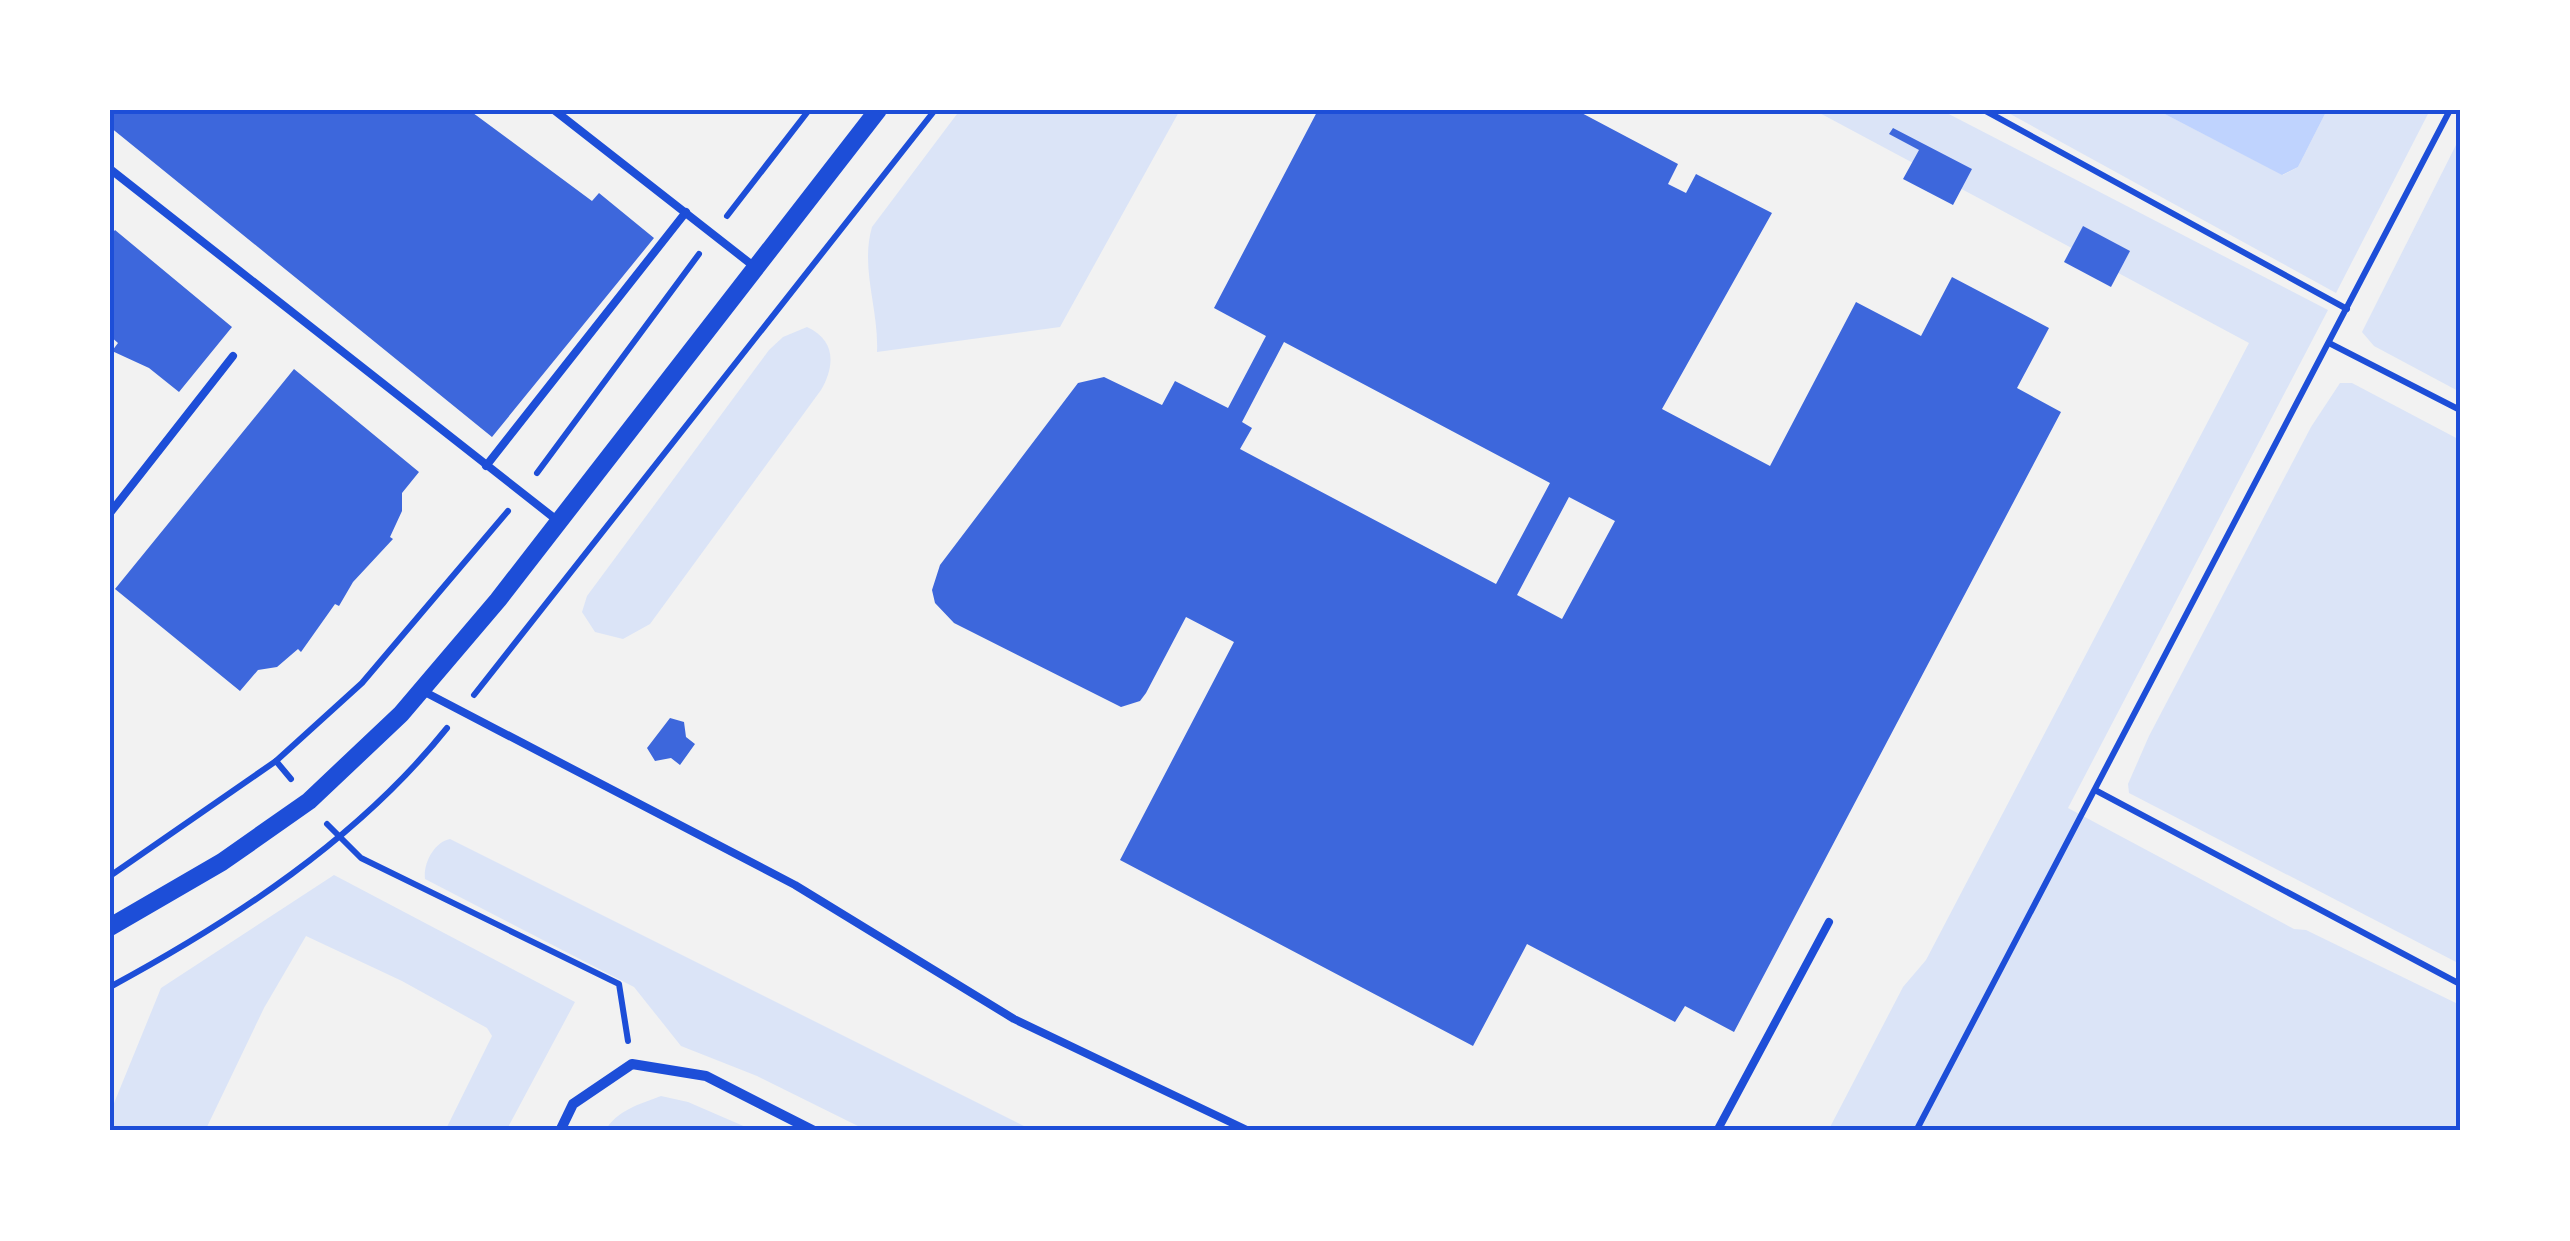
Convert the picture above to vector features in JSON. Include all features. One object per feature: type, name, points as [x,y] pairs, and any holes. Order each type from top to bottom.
[{"type":"street","points":[[111,924],[222,862],[309,801],[422,690],[559,522],[878,110]]},
{"type":"street","points":[[560,1131],[574,1104],[632,1064],[706,1076],[814,1131]]},
{"type":"lane","points":[[554,110],[756,268]]},
{"type":"lane","points":[[110,168],[559,522]]},
{"type":"lane","points":[[486,466],[686,212]]},
{"type":"lane","points":[[110,514],[233,356]]},
{"type":"lane","points":[[422,690],[795,885],[1014,1018],[1249,1131]]},
{"type":"lane","points":[[1717,1131],[1829,922]]},
{"type":"path","points":[[110,876],[276,761],[362,683],[522,492],[809,110]]},
{"type":"path","points":[[1984,110],[2347,309]]},
{"type":"path","points":[[2005,122],[2011,110]]},
{"type":"path","points":[[1916,1131],[2450,110]]},
{"type":"path","points":[[2329,343],[2460,410]]},
{"type":"path","points":[[276,761],[360,858],[618,984],[632,1064]]},
{"type":"path","points":[[2095,790],[2460,984]]},
{"type":"shaded area","points":[[960,110],[1180,110],[1060,327],[877,352],[868,258],[872,227]]},
{"type":"shaded area","points":[[1814,110],[1941,110],[2328,310],[2068,808],[2294,929],[2306,930],[2460,1005],[2460,1131],[1828,1131],[1903,987],[1926,960],[2249,343]]},
{"type":"shaded area","points":[[2003,110],[2157,110],[2283,175],[2298,167],[2327,110],[2430,110],[2336,293]]},
{"type":"shaded area","points":[[2460,137],[2460,392],[2374,346],[2362,332]]},
{"type":"shaded area","points":[[807,327],[823,339],[830,354],[829,372],[821,390],[650,624],[623,639],[595,632],[582,612],[587,596],[769,350],[783,337]]},
{"type":"shaded area","points":[[2340,383],[2352,383],[2460,440],[2460,964],[2129,793],[2128,784],[2149,736],[2311,427]]},
{"type":"shaded area","points":[[450,839],[1034,1131],[868,1131],[757,1076],[681,1046],[634,987],[425,879],[431,854]]},
{"type":"shaded area","points":[[334,875],[575,1002],[506,1131],[445,1131],[492,1036],[487,1028],[402,981],[306,936],[264,1008],[205,1131],[110,1131],[110,1113],[161,988]]},
{"type":"shaded area","points":[[661,1096],[688,1102],[755,1131],[605,1131],[622,1113]]},
{"type":"water","points":[[2157,110],[2327,110],[2298,167],[2282,175]]},
{"type":"building","points":[[110,110],[469,110],[592,201],[599,193],[654,238],[492,437],[110,127]]},
{"type":"building","points":[[1318,110],[1576,110],[1678,164],[1668,184],[1686,193],[1696,174],[1772,213],[1662,409],[1770,466],[1856,302],[1921,336],[1952,277],[2049,328],[2017,388],[2061,412],[1734,1032],[1685,1006],[1675,1022],[1527,944],[1473,1046],[1120,860],[1234,642],[1186,617],[1146,693],[1140,701],[1121,707],[954,623],[935,603],[932,590],[940,565],[1078,383],[1104,377],[1162,405],[1175,381],[1228,408],[1266,336],[1214,308]],"holes":[[[1284,342],[1550,483],[1496,584],[1240,449],[1252,428],[1242,422]],[[1569,497],[1615,521],[1562,619],[1517,595]]]},
{"type":"building","points":[[1893,128],[1972,169],[1953,205],[1903,179],[1919,150],[1889,134]]},
{"type":"building","points":[[2083,226],[2130,251],[2111,287],[2064,262]]},
{"type":"building","points":[[115,230],[232,327],[179,392],[149,368],[112,351],[118,343],[110,336],[110,236]]},
{"type":"building","points":[[294,369],[419,472],[402,493],[402,511],[390,537],[393,539],[353,582],[339,606],[335,604],[301,652],[298,649],[277,667],[258,670],[240,691],[115,589]]},
{"type":"building","points":[[670,718],[684,722],[686,737],[695,744],[680,765],[671,758],[655,761],[647,748]]}]
